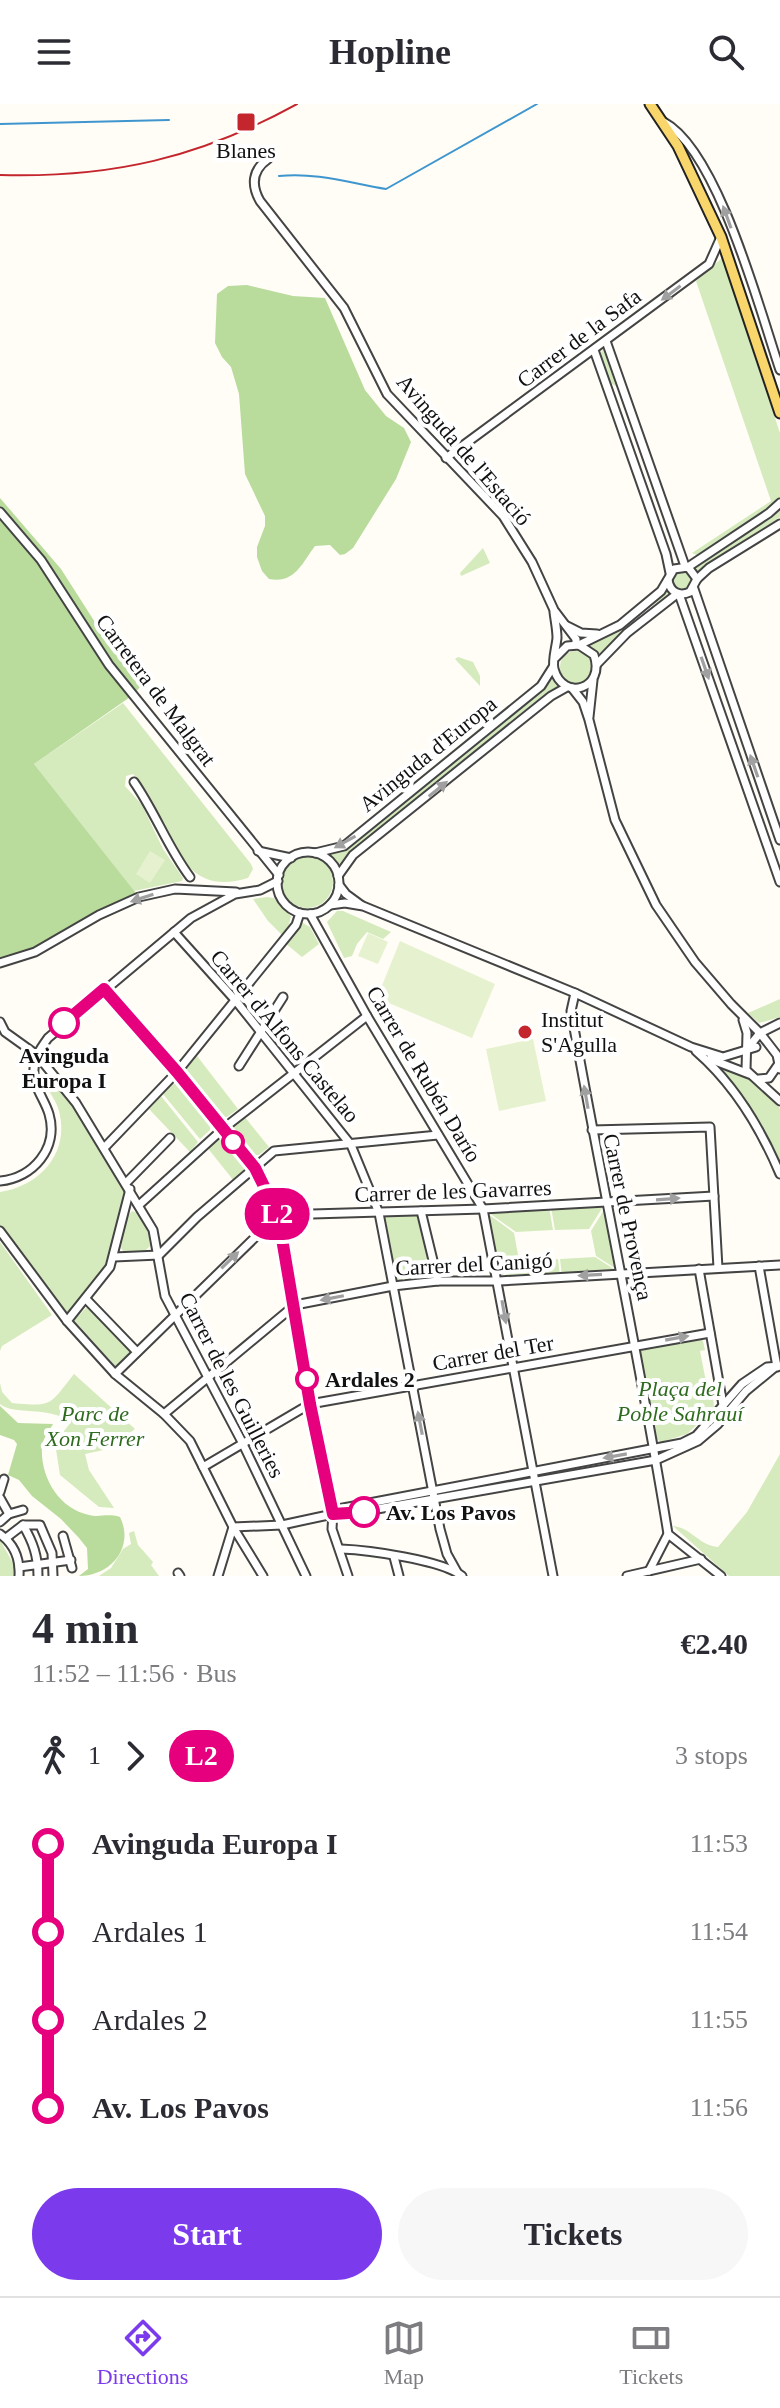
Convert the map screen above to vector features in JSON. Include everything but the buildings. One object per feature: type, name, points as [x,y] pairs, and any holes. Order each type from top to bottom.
[{"type":"main road","points":[[650,104],[678,146],[721,237],[780,413]]},
{"type":"street","points":[[663,121],[674,127],[693,150],[722,203],[780,370]]},
{"type":"street","points":[[682,158],[687,150],[693,150]]},
{"type":"street","name":"Avinguda de l'Estació","points":[[268,159],[256,173],[253,188],[260,201],[344,308],[387,394],[503,516],[532,562],[554,610],[578,644]]},
{"type":"street","name":"Carrer de la Safa","points":[[446,458],[709,264],[721,237]]},
{"type":"street","points":[[606,341],[686,567],[697,579]]},
{"type":"street","points":[[594,350],[666,554],[669,585],[684,605],[780,882]]},
{"type":"street","points":[[759,1079],[769,1078],[779,1067],[774,1051],[695,962],[656,905],[615,820],[583,702],[562,683],[554,662],[567,646],[620,625],[661,591],[679,566],[686,567],[702,558],[780,503]]},
{"type":"street","name":"Carretera de Malgrat","points":[[0,512],[41,560],[109,665],[278,878]]},
{"type":"street","points":[[780,524],[709,568],[697,579],[694,589],[780,840]]},
{"type":"street","points":[[682,556],[690,560],[702,558]]},
{"type":"street","points":[[589,720],[597,664],[627,633],[664,603],[694,589]]},
{"type":"street","points":[[664,603],[684,605]]},
{"type":"street","name":"Avinguda de l'Estació","points":[[554,610],[557,635],[554,662]]},
{"type":"street","points":[[564,624],[581,633],[603,634]]},
{"type":"street","points":[[578,644],[588,648],[597,664]]},
{"type":"street","name":"Avinguda d'Europa","points":[[315,853],[344,846],[541,686],[554,662]]},
{"type":"street","points":[[570,688],[587,685],[593,680]]},
{"type":"street","name":"Avinguda d'Europa","points":[[338,880],[353,855],[551,696],[570,688]]},
{"type":"street","points":[[134,782],[148,802],[178,862],[190,877],[205,888]]},
{"type":"street","points":[[257,850],[291,858]]},
{"type":"street","points":[[260,890],[278,878],[291,858],[302,853],[315,853],[327,859],[346,894],[363,906]]},
{"type":"street","points":[[189,888],[190,877]]},
{"type":"street","points":[[278,878],[281,896],[288,907],[300,913],[310,914],[345,903],[363,906],[575,993],[691,1047],[718,1063],[749,1074],[759,1079],[780,1101]]},
{"type":"street","points":[[322,934],[327,907],[336,896],[338,880]]},
{"type":"street","points":[[0,963],[35,952],[99,915],[139,897],[189,888],[246,892]]},
{"type":"street","points":[[0,1181],[16,1178],[32,1168],[43,1157],[50,1142],[50,1120],[33,1076],[37,1055],[56,1031],[174,932],[213,904],[260,890],[281,896]]},
{"type":"street","points":[[104,1148],[177,1072],[296,925],[300,913]]},
{"type":"street","name":"Carrer de Rubén Darío","points":[[310,914],[367,1016],[483,1209],[553,1576]]},
{"type":"street","name":"Carrer d'Alfons Castelao","points":[[174,932],[261,1031],[351,1145],[379,1213],[434,1499],[447,1554],[460,1574]]},
{"type":"street","points":[[104,989],[255,1168],[278,1215],[310,1404],[333,1513],[332,1529],[348,1576]]},
{"type":"street","name":"Carrer de Provença","points":[[575,993],[571,1011],[636,1345],[668,1534]]},
{"type":"street","points":[[239,1066],[283,997]]},
{"type":"street","points":[[741,1015],[747,1033],[745,1055],[749,1074]]},
{"type":"street","points":[[139,1205],[224,1128],[367,1016]]},
{"type":"street","name":"Carrer de les Guilleries","points":[[0,1022],[5,1032],[37,1055],[76,1103],[153,1230],[165,1296],[242,1442],[306,1576]]},
{"type":"street","points":[[745,1055],[771,1027],[780,1023]]},
{"type":"street","points":[[691,1047],[723,1057],[745,1055],[756,1047],[765,1046],[774,1051]]},
{"type":"street","points":[[691,1047],[712,1065],[732,1089],[770,1151],[780,1174]]},
{"type":"street","points":[[592,1130],[710,1127],[718,1268]]},
{"type":"street","points":[[114,1257],[159,1255],[197,1217],[274,1151],[438,1135]]},
{"type":"street","points":[[67,1321],[110,1267],[128,1186],[170,1138]]},
{"type":"street","name":"Carrer de les Gavarres","points":[[278,1215],[483,1209],[714,1196]]},
{"type":"street","points":[[421,1211],[438,1281]]},
{"type":"street","points":[[115,1374],[278,1215]]},
{"type":"street","points":[[0,1231],[67,1321],[115,1374],[164,1414],[190,1441],[233,1527],[263,1576]]},
{"type":"street","name":"Carrer del Canigó","points":[[164,1414],[295,1305],[393,1286],[438,1281],[499,1281],[780,1265]]},
{"type":"street","points":[[233,1527],[282,1525],[333,1513],[343,1515],[656,1460],[698,1441],[718,1424],[742,1384],[767,1367],[777,1367],[759,1266]]},
{"type":"street","points":[[699,1269],[725,1409]]},
{"type":"street","points":[[86,1299],[137,1352]]},
{"type":"street","name":"Carrer del Ter","points":[[203,1467],[310,1404],[710,1333]]},
{"type":"street","points":[[333,1513],[338,1509],[433,1489],[654,1449],[696,1436],[725,1409]]},
{"type":"street","points":[[4,1479],[0,1495],[9,1514]]},
{"type":"street","points":[[0,1522],[9,1514],[23,1510]]},
{"type":"street","points":[[23,1525],[33,1542],[38,1576]]},
{"type":"street","points":[[53,1576],[53,1563],[40,1525],[23,1525],[3,1536],[14,1549],[19,1572],[38,1565],[53,1563],[72,1564],[63,1536]]},
{"type":"street","points":[[218,1576],[233,1527]]},
{"type":"street","points":[[649,1571],[668,1534],[721,1576]]},
{"type":"street","points":[[341,1549],[439,1564],[460,1574]]},
{"type":"street","points":[[394,1557],[399,1576]]},
{"type":"street","points":[[627,1576],[701,1559]]},
{"type":"green space","points":[[722,258],[780,433],[780,500],[699,556],[692,553],[771,501],[696,281]]},
{"type":"green space","points":[[247,285],[293,296],[325,298],[365,390],[386,416],[404,428],[411,442],[396,479],[353,548],[340,555],[330,545],[315,546],[297,571],[278,580],[269,579],[257,557],[265,516],[245,474],[239,394],[231,367],[215,343],[217,294],[228,286]]},
{"type":"green space","points":[[606,350],[620,388],[610,383],[599,355]]},
{"type":"green space","points":[[0,498],[61,569],[107,641],[141,686],[133,695],[34,764],[139,897],[35,952],[0,963]]},
{"type":"green space","points":[[780,506],[780,517],[698,573],[693,567]]},
{"type":"green space","points":[[483,548],[490,563],[461,576],[460,573]]},
{"type":"green space","points":[[682,571],[691,580],[682,589],[673,580]]},
{"type":"green space","points":[[667,586],[672,594],[634,621],[601,656],[586,645],[615,631]]},
{"type":"green space","points":[[576,651],[587,656],[592,667],[587,678],[576,683],[565,678],[560,667],[565,656]]},
{"type":"green space","points":[[458,657],[473,662],[480,676],[480,686],[455,659]]},
{"type":"green space","points":[[553,675],[560,685],[547,692],[348,853],[339,865],[328,854],[344,848],[543,688]]},
{"type":"green space","points":[[123,703],[251,864],[253,869],[248,878],[223,882],[203,877],[188,866],[146,791],[133,774],[126,776],[125,786],[142,805],[163,849],[183,878],[182,881],[134,891],[34,764]]},
{"type":"green space","points":[[150,851],[165,860],[150,883],[136,874]]},
{"type":"green space","points":[[307,856],[326,863],[333,882],[326,901],[307,908],[288,901],[281,882],[288,863]]},
{"type":"green space","points":[[274,898],[291,916],[288,928],[282,935],[253,899]]},
{"type":"green space","points":[[337,911],[391,932],[383,939],[367,932],[352,956],[344,958],[327,922]]},
{"type":"green space","points":[[303,923],[310,927],[319,944],[302,957],[285,943]]},
{"type":"green space","points":[[368,933],[388,942],[378,964],[358,956]]},
{"type":"green space","points":[[400,941],[495,984],[472,1038],[377,998]]},
{"type":"green space","points":[[780,999],[780,1017],[759,1023],[748,1013]]},
{"type":"green space","points":[[533,1039],[546,1101],[499,1111],[486,1049]]},
{"type":"green space","points":[[197,1056],[238,1109],[227,1117],[221,1116],[187,1074],[187,1068]]},
{"type":"green space","points":[[713,1063],[760,1085],[780,1109],[780,1164],[751,1111]]},
{"type":"green space","points":[[43,1078],[76,1103],[129,1189],[114,1257],[67,1321],[0,1230],[0,1192],[28,1183],[39,1175],[56,1154],[60,1141],[59,1111]]},
{"type":"green space","points":[[172,1084],[179,1084],[211,1123],[210,1130],[200,1139],[163,1094]]},
{"type":"green space","points":[[161,1096],[198,1142],[190,1152],[149,1109]]},
{"type":"green space","points":[[244,1116],[269,1147],[259,1155],[253,1155],[232,1130],[233,1123]]},
{"type":"green space","points":[[216,1137],[223,1138],[245,1165],[244,1171],[234,1181],[206,1146]]},
{"type":"green space","points":[[604,1205],[589,1229],[555,1230],[551,1207]]},
{"type":"green space","points":[[607,1205],[621,1272],[596,1256],[591,1231]]},
{"type":"green space","points":[[549,1207],[553,1230],[516,1232],[485,1210]]},
{"type":"green space","points":[[132,1211],[137,1213],[148,1232],[150,1246],[145,1251],[124,1252],[121,1248],[127,1217]]},
{"type":"green space","points":[[484,1211],[514,1233],[519,1260],[499,1278]]},
{"type":"green space","points":[[419,1214],[438,1281],[399,1283],[381,1215]]},
{"type":"green space","points":[[0,1242],[52,1315],[2,1346],[0,1351]]},
{"type":"green space","points":[[595,1257],[620,1273],[562,1276],[560,1259]]},
{"type":"green space","points":[[558,1259],[560,1276],[502,1279],[520,1261]]},
{"type":"green space","points":[[87,1307],[132,1353],[116,1367],[74,1320]]},
{"type":"green space","name":"Plaça del Poble Sahrauí","points":[[697,1337],[703,1341],[705,1350],[700,1351],[707,1387],[712,1387],[714,1408],[687,1434],[661,1442],[655,1438],[640,1353],[646,1345]]},
{"type":"green space","name":"Parc de Xon Ferrer","points":[[74,1374],[135,1429],[108,1449],[85,1454],[89,1470],[114,1508],[99,1507],[60,1475],[55,1443],[71,1422],[51,1414],[6,1408],[0,1404],[0,1383],[2,1392],[12,1403],[36,1405],[54,1398]]},
{"type":"green space","points":[[0,1406],[18,1423],[53,1424],[43,1441],[42,1458],[48,1480],[60,1499],[78,1512],[120,1517],[124,1528],[122,1549],[110,1566],[90,1575],[79,1576],[88,1569],[87,1548],[19,1480],[8,1475],[17,1444],[0,1435]]},
{"type":"green space","points":[[780,1454],[780,1576],[729,1576],[673,1526],[718,1547],[747,1512]]},
{"type":"green space","points":[[134,1531],[138,1545],[153,1562],[151,1565],[159,1576],[99,1576],[111,1568],[123,1549],[131,1544],[129,1533]]},
{"type":"green space","points":[[0,1540],[13,1563],[15,1576],[0,1576]]},
{"type":"waterway","points":[[279,176],[320,177],[386,189],[537,104]]},
{"type":"waterway","points":[[0,124],[169,120]]},
{"type":"railway","points":[[0,175],[80,173],[154,161],[225,138],[297,104]]},
{"type":"bus line","name":"L2","points":[[64,1023],[104,989],[255,1168],[278,1215],[310,1404],[333,1514],[364,1512]]},
{"type":"place","name":"Blanes","points":[[246,122]]},
{"type":"place","name":"Avinguda Europa I","points":[[64,1023]]},
{"type":"place","name":"Institut S'Agulla","points":[[525,1032]]},
{"type":"place","name":"Ardales 2","points":[[307,1379]]},
{"type":"place","name":"Av. Los Pavos","points":[[364,1512]]}]
